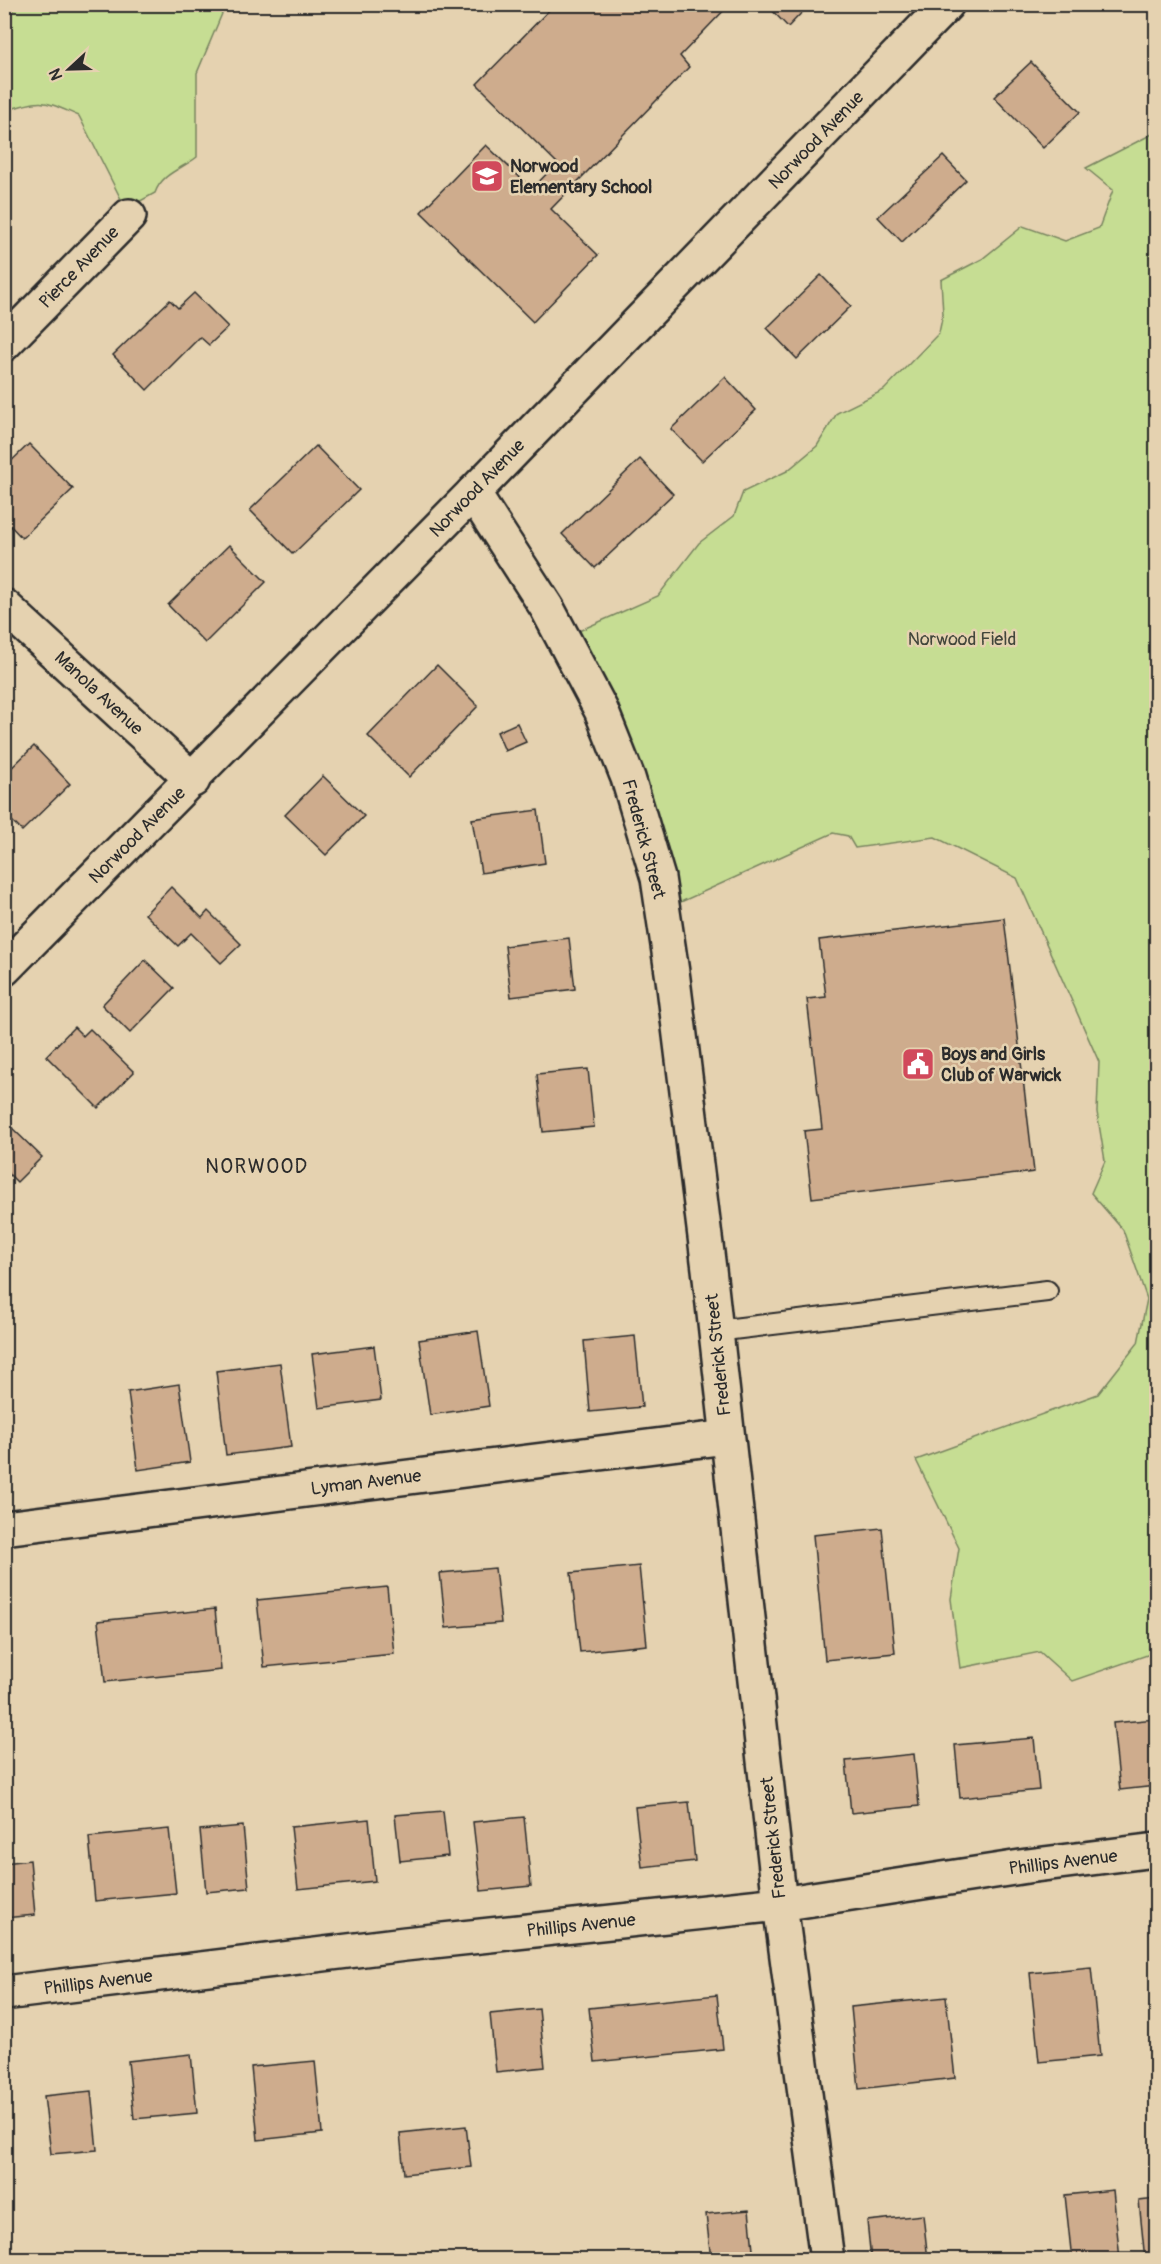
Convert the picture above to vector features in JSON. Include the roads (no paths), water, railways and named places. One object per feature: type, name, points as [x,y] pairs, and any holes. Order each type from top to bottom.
[{"type":"street","name":"Norwood Avenue","points":[[4,969],[193,780],[947,4]]},
{"type":"street","name":"Pierce Avenue","points":[[4,344],[129,216]]},
{"type":"street","name":"Frederick Street","points":[[473,493],[547,608],[601,710],[628,778],[658,878],[673,979],[716,1331],[780,1904],[827,2259]]},
{"type":"street","name":"Manola Avenue","points":[[4,606],[193,780]]},
{"type":"street","name":"Lyman Avenue","points":[[4,1528],[727,1437]]},
{"type":"street","name":"Phillips Avenue","points":[[4,1993],[393,1945],[780,1904],[1028,1866],[1156,1850]]},
{"type":"lane","points":[[716,1331],[1047,1292]]},
{"type":"place","name":"Norwood Elementary School","points":[[487,176]]},
{"type":"place","name":"Boys and Girls Club of Warwick","points":[[918,1064]]},
{"type":"district","name":"NORWOOD","points":[[257,1166]]},
{"type":"park label","name":"Norwood Field","points":[[962,639]]}]
